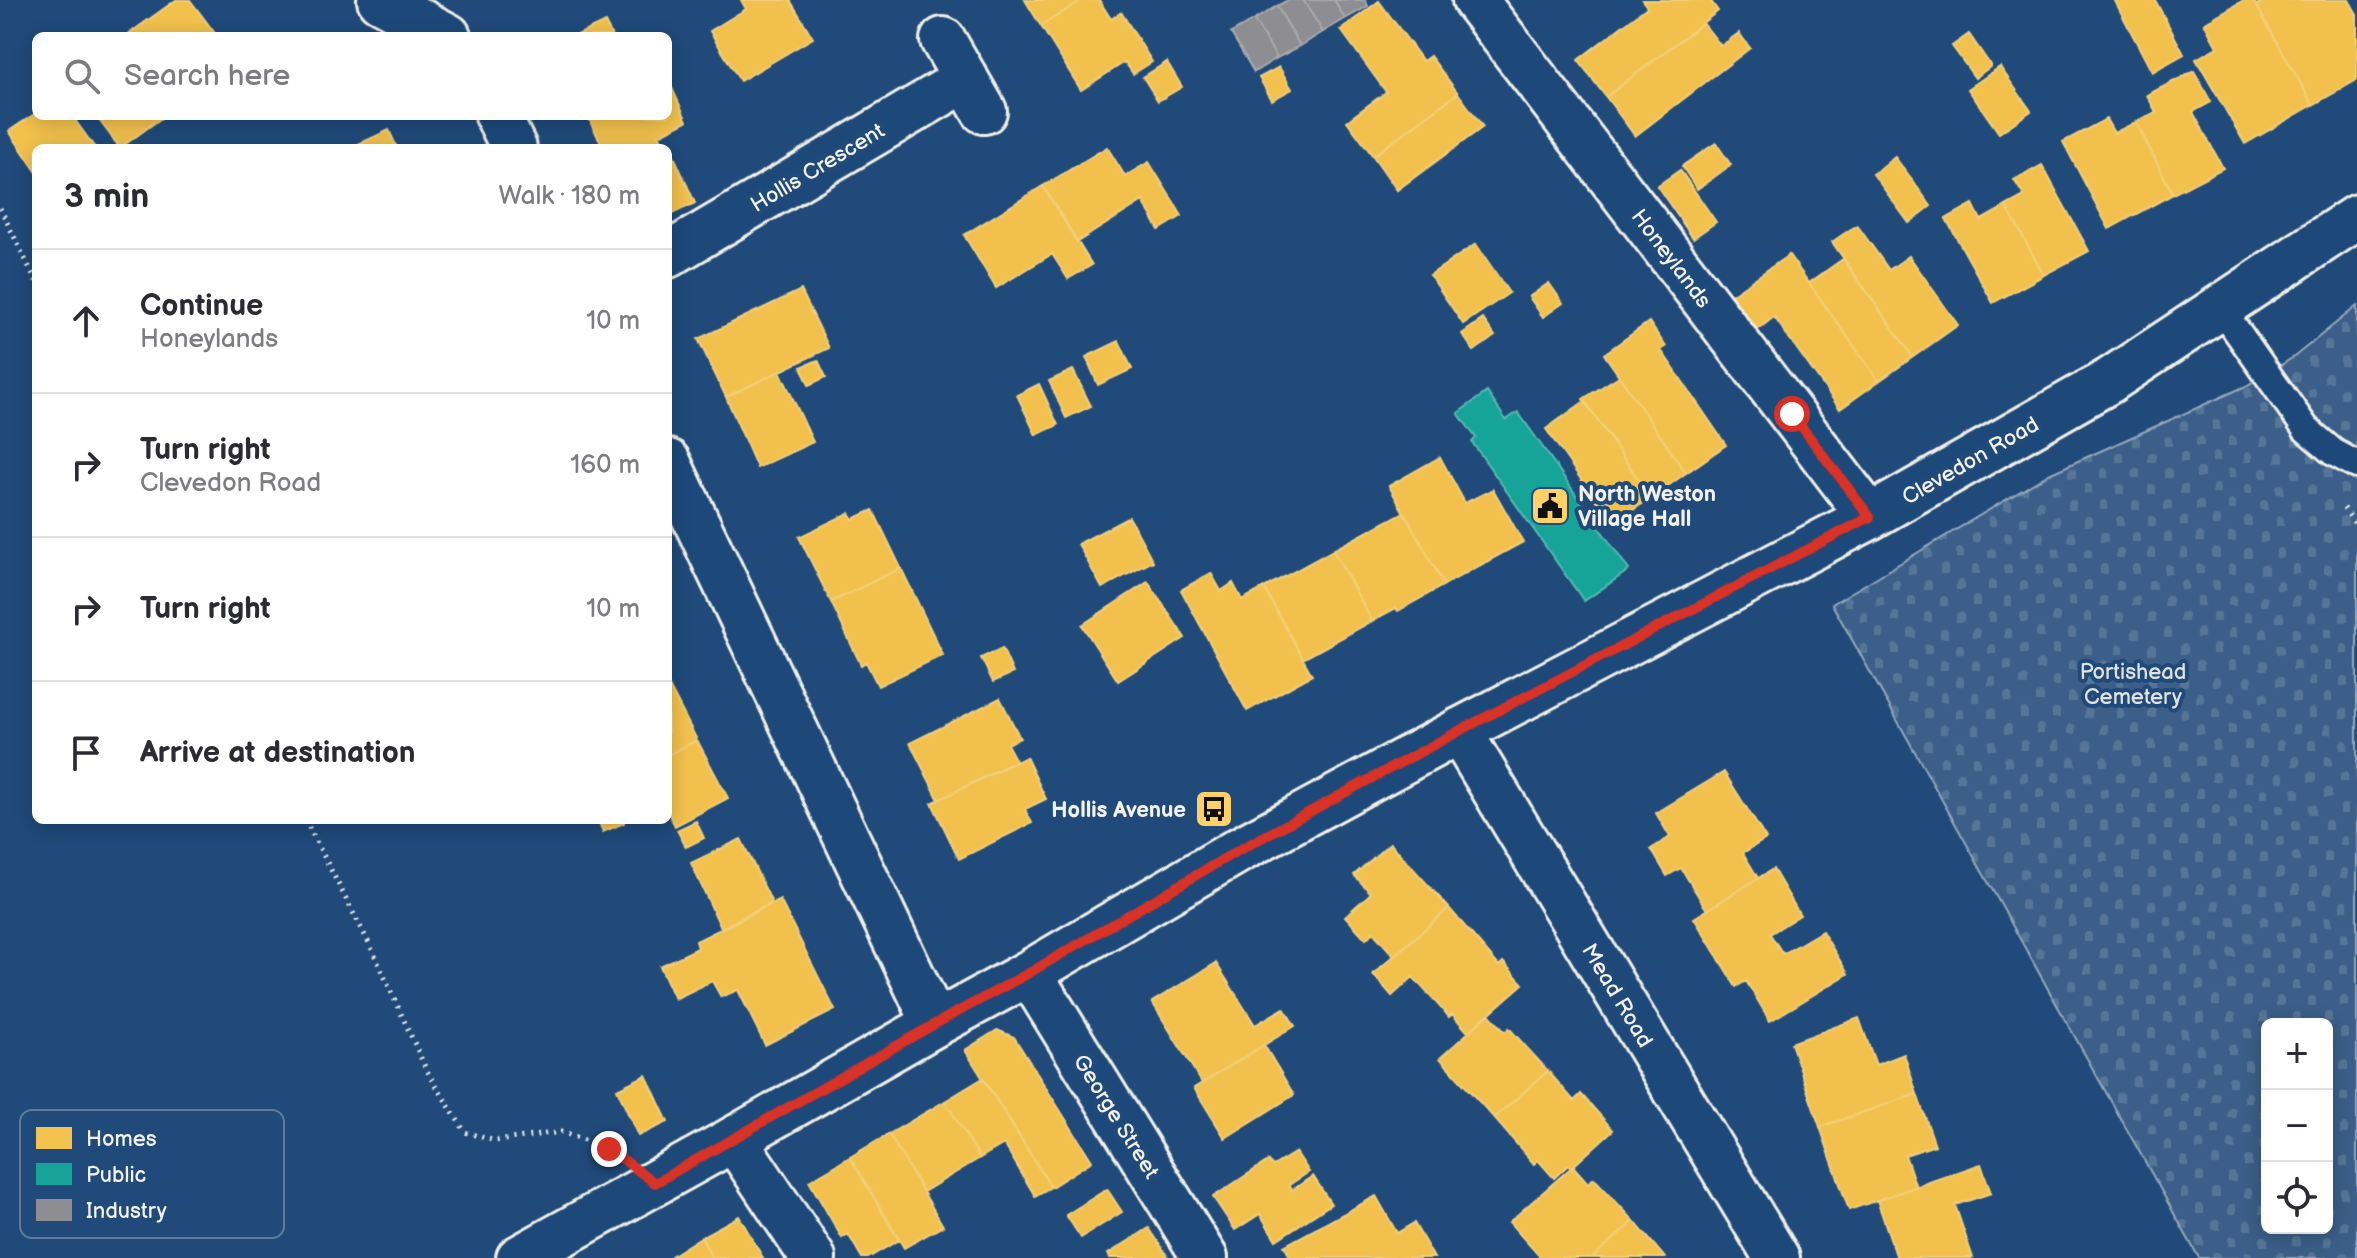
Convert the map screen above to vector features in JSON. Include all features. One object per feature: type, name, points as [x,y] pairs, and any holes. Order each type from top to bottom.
[{"type":"street","points":[[380,0],[440,32]]},
{"type":"street","name":"Honeylands","points":[[1475,0],[1870,517]]},
{"type":"street","name":"Hollis Crescent","points":[[672,253],[975,95],[943,40]]},
{"type":"street","points":[[500,120],[512,144]]},
{"type":"street","name":"Clevedon Road","points":[[519,1258],[1029,973],[1239,850],[1459,731],[1870,517],[2109,381],[2357,217]]},
{"type":"street","points":[[672,470],[935,1024]]},
{"type":"street","name":"Mead Road","points":[[1459,731],[1777,1258]]},
{"type":"street","name":"George Street","points":[[1029,973],[1205,1258]]},
{"type":"street","points":[[734,1139],[813,1258]]},
{"type":"lane","points":[[2220,307],[2306,429],[2333,452],[2357,465]]},
{"type":"path","points":[[0,208],[32,273]]},
{"type":"path","points":[[307,824],[371,947],[426,1069],[465,1132],[495,1141],[561,1132],[609,1149],[655,1183]]},
{"type":"green space","name":"Portishead Cemetery","points":[[2357,306],[2357,1258],[2199,1258],[1832,604],[2049,474],[2246,386],[2294,357]]},
{"type":"building: Homes","points":[[176,0],[190,0],[214,32],[131,32]]},
{"type":"building: Homes","points":[[741,0],[790,0],[813,38],[740,81],[710,31],[746,9]]},
{"type":"building: Homes","points":[[1025,0],[1082,0],[1041,26]]},
{"type":"building: Homes","points":[[1082,0],[1099,0],[1111,19],[1121,12],[1152,62],[1133,74],[1125,62],[1081,90],[1041,26]]},
{"type":"building: Homes","points":[[1642,0],[1710,0],[1718,11],[1606,97],[1578,60],[1647,7]]},
{"type":"building: Homes","points":[[2155,0],[2184,54],[2152,72],[2115,1]]},
{"type":"building: Homes","points":[[2244,0],[2253,0],[2313,105],[2245,144],[2196,59],[2217,47],[2204,23]]},
{"type":"building: Homes","points":[[2266,0],[2349,0],[2357,14],[2357,80],[2313,105],[2256,5]]},
{"type":"building: Homes","points":[[1379,1],[1423,61],[1430,56],[1458,93],[1373,156],[1347,121],[1386,92],[1341,30]]},
{"type":"building: Homes","points":[[605,22],[610,32],[584,32]]},
{"type":"building: Homes","points":[[1703,23],[1721,46],[1739,33],[1750,48],[1635,136],[1606,97]]},
{"type":"building: Homes","points":[[1969,34],[1991,66],[1975,78],[1952,46]]},
{"type":"building: Homes","points":[[1167,62],[1182,87],[1158,101],[1143,77]]},
{"type":"building: Homes","points":[[1279,67],[1292,89],[1272,100],[1259,78]]},
{"type":"building: Homes","points":[[2000,67],[2031,111],[1999,133],[1968,89]]},
{"type":"building: Homes","points":[[2194,71],[2211,102],[2193,112],[2223,168],[2173,194],[2136,122],[2156,112],[2147,95]]},
{"type":"building: Homes","points":[[672,88],[687,121],[659,135],[664,144],[601,144],[590,120],[672,120]]},
{"type":"building: Homes","points":[[1458,93],[1483,127],[1397,190],[1373,156]]},
{"type":"building: Homes","points":[[32,116],[32,120],[75,120],[92,144],[32,144],[32,165],[9,131]]},
{"type":"building: Homes","points":[[2106,119],[2114,133],[2136,122],[2173,194],[2109,229],[2063,142]]},
{"type":"building: Homes","points":[[99,120],[158,120],[126,144],[117,144]]},
{"type":"building: Homes","points":[[389,130],[395,144],[359,144]]},
{"type":"building: Homes","points":[[1716,143],[1731,165],[1697,189],[1682,166]]},
{"type":"building: Homes","points":[[1107,147],[1125,176],[1149,162],[1182,216],[1159,230],[1143,201],[1077,242],[1043,186]]},
{"type":"building: Homes","points":[[672,152],[695,203],[672,214]]},
{"type":"building: Homes","points":[[1895,157],[1931,206],[1909,223],[1873,174]]},
{"type":"building: Homes","points":[[2042,165],[2089,251],[2044,275],[2006,206],[2024,196],[2014,180]]},
{"type":"building: Homes","points":[[1680,170],[1716,222],[1693,238],[1657,186]]},
{"type":"building: Homes","points":[[1043,186],[1092,265],[1068,279],[1052,254],[996,288],[964,235]]},
{"type":"building: Homes","points":[[1973,204],[1981,220],[2006,206],[2044,275],[1993,303],[1946,219]]},
{"type":"building: Homes","points":[[1857,225],[1889,270],[1909,256],[1958,325],[1913,357],[1832,242]]},
{"type":"building: Homes","points":[[1476,244],[1509,293],[1463,324],[1430,275]]},
{"type":"building: Homes","points":[[1789,255],[1879,381],[1840,409],[1774,317],[1756,331],[1731,295]]},
{"type":"building: Homes","points":[[1843,259],[1913,357],[1879,381],[1809,283]]},
{"type":"building: Homes","points":[[1549,283],[1563,303],[1543,317],[1529,297]]},
{"type":"building: Homes","points":[[801,290],[829,348],[726,397],[698,339]]},
{"type":"building: Homes","points":[[1483,319],[1495,336],[1474,351],[1462,334]]},
{"type":"building: Homes","points":[[1649,322],[1666,347],[1661,350],[1726,445],[1686,473],[1604,354]]},
{"type":"building: Homes","points":[[1119,341],[1132,369],[1098,385],[1086,357]]},
{"type":"building: Homes","points":[[818,360],[826,377],[809,385],[801,367]]},
{"type":"building: Homes","points":[[1073,370],[1091,406],[1066,418],[1049,381]]},
{"type":"building: Homes","points":[[780,371],[813,442],[757,468],[726,397]]},
{"type":"building: Homes","points":[[1619,376],[1686,473],[1651,498],[1583,399]]},
{"type":"building: Homes","points":[[1039,384],[1058,425],[1036,435],[1017,395]]},
{"type":"building: Homes","points":[[1585,401],[1651,498],[1612,524],[1546,429]]},
{"type":"building: Homes","points":[[1440,457],[1465,503],[1493,489],[1523,542],[1444,585],[1389,486]]},
{"type":"building: Homes","points":[[873,510],[901,568],[831,602],[799,537],[849,513],[853,519]]},
{"type":"building: Homes","points":[[1404,512],[1444,585],[1398,611],[1396,608],[1372,621],[1333,550]]},
{"type":"building: Homes","points":[[1129,517],[1153,561],[1102,588],[1078,544]]},
{"type":"building: Homes","points":[[1333,550],[1372,621],[1303,659],[1264,588]]},
{"type":"building: Homes","points":[[901,568],[943,655],[878,686],[866,662],[861,665],[831,602]]},
{"type":"building: Homes","points":[[1211,573],[1221,591],[1233,583],[1242,600],[1264,588],[1312,675],[1247,711],[1181,590]]},
{"type":"building: Homes","points":[[1148,582],[1185,638],[1118,681],[1082,625]]},
{"type":"building: Homes","points":[[1002,648],[1013,673],[993,682],[981,658]]},
{"type":"building: Homes","points":[[672,692],[697,740],[672,753]]},
{"type":"building: Homes","points":[[1000,698],[1020,738],[1007,744],[1016,761],[939,800],[910,743]]},
{"type":"building: Homes","points":[[697,740],[728,798],[675,826],[672,820],[672,753]]},
{"type":"building: Homes","points":[[1026,757],[1046,799],[1025,809],[1032,823],[959,859],[932,803]]},
{"type":"building: Homes","points":[[1724,772],[1766,839],[1743,853],[1758,878],[1707,910],[1681,868],[1667,876],[1651,849],[1670,837],[1656,813]]},
{"type":"building: Homes","points":[[696,821],[704,838],[686,847],[677,830]]},
{"type":"building: Homes","points":[[600,824],[622,824],[603,832]]},
{"type":"building: Homes","points":[[741,839],[772,903],[721,928],[691,863]]},
{"type":"building: Homes","points":[[1390,843],[1449,908],[1394,956],[1373,932],[1366,939],[1345,916],[1371,893],[1354,875]]},
{"type":"building: Homes","points":[[1773,869],[1800,915],[1770,934],[1783,954],[1822,931],[1848,974],[1770,1021],[1746,981],[1736,987],[1694,918]]},
{"type":"building: Homes","points":[[780,900],[835,1010],[765,1045],[738,990],[721,997],[712,981],[675,999],[660,966],[698,948],[696,941]]},
{"type":"building: Homes","points":[[1449,908],[1499,966],[1503,962],[1523,984],[1468,1032],[1452,1014],[1449,1017],[1413,977],[1392,996],[1373,974]]},
{"type":"building: Homes","points":[[1216,963],[1255,1025],[1284,1008],[1295,1026],[1202,1083],[1152,1002]]},
{"type":"building: Homes","points":[[1489,1014],[1505,1032],[1509,1028],[1548,1071],[1494,1118],[1440,1058]]},
{"type":"building: Homes","points":[[1859,1018],[1876,1065],[1904,1054],[1917,1094],[1820,1127],[1791,1043]]},
{"type":"building: Homes","points":[[997,1030],[1014,1037],[1092,1161],[1051,1187],[965,1050]]},
{"type":"building: Homes","points":[[1264,1045],[1294,1095],[1225,1138],[1194,1088]]},
{"type":"building: Homes","points":[[1548,1071],[1574,1101],[1581,1094],[1613,1130],[1571,1168],[1568,1165],[1554,1178],[1538,1160],[1534,1164],[1494,1118]]},
{"type":"building: Homes","points":[[646,1075],[668,1122],[638,1136],[617,1089]]},
{"type":"building: Homes","points":[[983,1078],[1051,1187],[1035,1196],[1004,1144],[980,1158],[945,1101]]},
{"type":"building: Homes","points":[[1917,1094],[1935,1145],[1905,1155],[1916,1187],[1849,1210],[1820,1127]]},
{"type":"building: Homes","points":[[945,1101],[980,1158],[923,1192],[889,1134]]},
{"type":"building: Homes","points":[[889,1134],[943,1226],[904,1248],[850,1157]]},
{"type":"building: Homes","points":[[1296,1152],[1309,1172],[1289,1185],[1292,1190],[1313,1176],[1331,1204],[1276,1240],[1260,1214],[1235,1230],[1213,1197],[1268,1161],[1273,1166]]},
{"type":"building: Homes","points":[[850,1157],[899,1240],[868,1258],[862,1258],[848,1234],[842,1238],[809,1181]]},
{"type":"building: Homes","points":[[1981,1164],[1991,1193],[1955,1205],[1973,1258],[1897,1258],[1877,1200]]},
{"type":"building: Homes","points":[[1573,1166],[1588,1183],[1594,1178],[1634,1221],[1592,1258],[1541,1258],[1509,1222]]},
{"type":"building: Homes","points":[[1107,1189],[1122,1212],[1081,1238],[1066,1215]]},
{"type":"building: Homes","points":[[1376,1196],[1397,1233],[1414,1223],[1434,1258],[1291,1258],[1284,1246]]},
{"type":"building: Homes","points":[[739,1216],[763,1258],[712,1258],[701,1237]]},
{"type":"building: Homes","points":[[1634,1221],[1665,1258],[1592,1258]]},
{"type":"building: Homes","points":[[1149,1228],[1169,1258],[1110,1258],[1108,1254]]},
{"type":"building: Homes","points":[[701,1237],[712,1258],[672,1258],[671,1256]]},
{"type":"building: Public","name":"North Weston Village Hall","points":[[1487,392],[1506,420],[1518,412],[1629,570],[1584,601],[1472,442],[1476,438],[1458,413]]},
{"type":"building: Industry","points":[[1288,0],[1303,0],[1323,32],[1300,46],[1277,6]]},
{"type":"building: Industry","points":[[1303,0],[1334,0],[1345,19],[1323,32]]},
{"type":"building: Industry","points":[[1334,0],[1365,0],[1368,6],[1345,19]]},
{"type":"building: Industry","points":[[1277,6],[1300,46],[1277,58],[1254,20]]},
{"type":"building: Industry","points":[[1254,20],[1277,58],[1254,72],[1231,33]]},
{"type":"place","name":"North Weston Village Hall","points":[[1550,506]]},
{"type":"place","name":"Hollis Avenue","points":[[1214,809]]},
{"type":"route","points":[[609,1149],[655,1183],[1029,973],[1239,850],[1459,731],[1870,517],[1792,414]]}]
